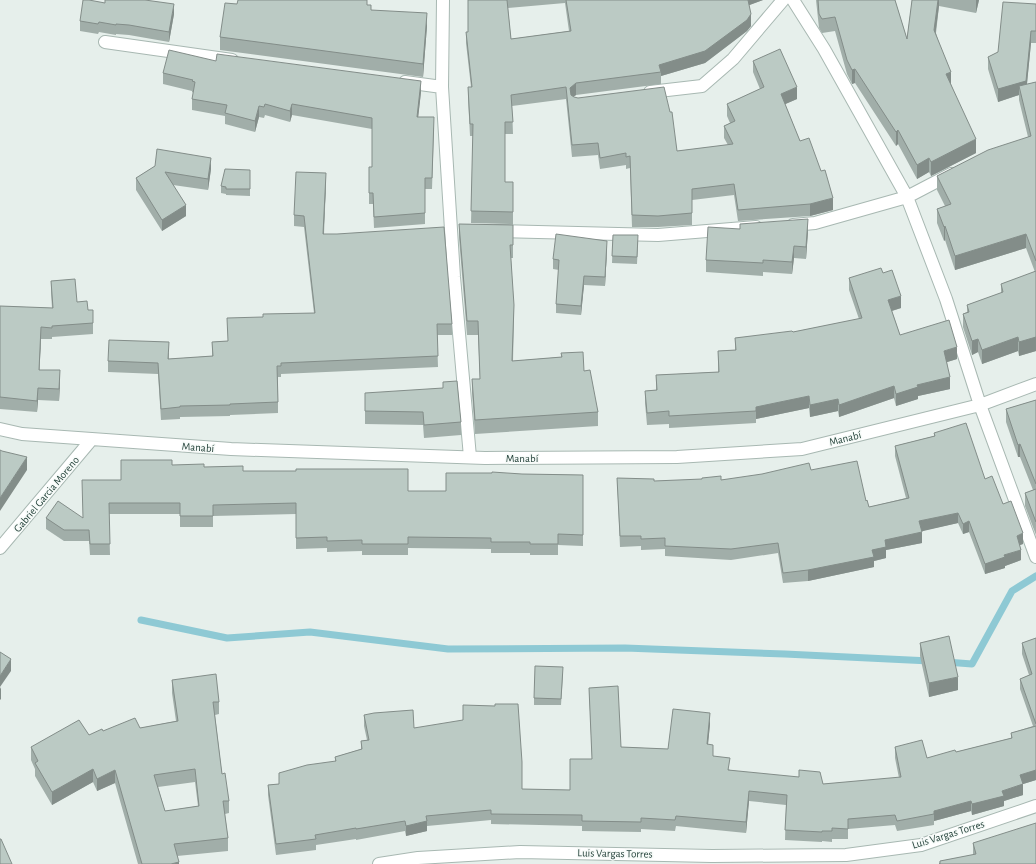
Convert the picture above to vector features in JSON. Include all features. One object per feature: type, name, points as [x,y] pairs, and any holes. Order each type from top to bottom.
[{"type":"street","points":[[443,0],[442,87],[456,230],[454,277],[470,457]]},
{"type":"street","points":[[636,94],[702,86],[733,59],[783,0]]},
{"type":"street","points":[[793,0],[824,49],[907,197],[946,299],[980,405],[1036,557]]},
{"type":"street","points":[[105,42],[241,61]]},
{"type":"street","points":[[396,81],[442,87]]},
{"type":"street","points":[[784,225],[815,223],[907,197],[963,168]]},
{"type":"street","points":[[484,231],[658,235],[768,227]]},
{"type":"street","points":[[437,231],[456,230]]},
{"type":"street","name":"Manabí","points":[[0,429],[22,434],[231,449],[470,457],[677,457],[802,449],[980,405],[1036,384]]},
{"type":"street","name":"Gabriel Garcia Moreno","points":[[0,548],[92,439]]},
{"type":"street","name":"Luis Vargas Torres","points":[[379,864],[418,858],[520,852],[712,856],[846,855],[921,845],[1036,806]]},
{"type":"building","points":[[83,0],[105,3],[105,0],[145,0],[174,4],[169,32],[129,25],[116,25],[99,22],[98,24],[80,21]]},
{"type":"building","points":[[238,0],[367,0],[367,5],[371,5],[371,10],[427,13],[423,64],[220,37],[225,3],[237,4]]},
{"type":"building","points":[[468,0],[507,0],[511,39],[571,31],[566,0],[748,0],[751,14],[747,20],[705,51],[659,65],[661,72],[576,83],[570,88],[571,95],[578,98],[664,87],[670,112],[672,112],[677,151],[733,144],[724,126],[735,121],[727,104],[764,87],[753,61],[780,49],[797,87],[781,94],[800,141],[809,138],[821,171],[825,170],[833,198],[810,204],[738,210],[734,184],[692,189],[692,213],[658,216],[632,215],[630,156],[626,157],[626,153],[600,158],[598,143],[572,145],[566,87],[511,95],[513,122],[505,122],[505,182],[513,182],[513,212],[471,211],[473,124],[470,124],[468,87],[472,87],[466,32],[468,32]]},
{"type":"building","points":[[818,0],[895,0],[907,39],[912,0],[938,0],[934,30],[951,72],[946,74],[976,139],[931,162],[929,158],[917,165],[898,130],[896,132],[855,69],[852,70],[847,60],[835,17],[822,19],[819,14]]},
{"type":"building","points":[[1003,2],[1036,4],[1036,31],[1031,31],[1026,81],[998,89],[988,57],[998,52]]},
{"type":"building","points":[[169,50],[216,61],[217,54],[421,81],[417,117],[434,117],[432,178],[425,178],[425,213],[374,217],[373,193],[369,193],[369,167],[372,167],[372,118],[292,104],[290,111],[265,104],[264,107],[259,106],[255,121],[225,113],[227,105],[192,99],[195,82],[192,81],[193,80],[163,73]]},
{"type":"building","points":[[1036,82],[1036,261],[1026,234],[955,256],[945,226],[944,227],[937,209],[951,204],[937,176],[988,150],[1031,136],[1019,86]]},
{"type":"building","points":[[157,149],[211,158],[208,179],[165,172],[186,205],[162,220],[136,178],[155,166]]},
{"type":"building","points":[[225,169],[250,170],[250,189],[226,189],[226,187],[221,186]]},
{"type":"building","points":[[296,172],[326,173],[323,234],[444,227],[452,324],[437,324],[438,356],[281,363],[281,366],[277,366],[278,402],[180,406],[161,409],[158,363],[108,361],[109,340],[169,342],[168,359],[213,356],[212,342],[228,341],[227,318],[263,317],[263,314],[315,313],[304,216],[294,215]]},
{"type":"building","points":[[808,219],[806,247],[794,246],[792,262],[763,260],[763,263],[706,260],[708,227],[740,229],[740,224]]},
{"type":"building","points":[[459,224],[513,225],[513,245],[510,245],[514,305],[512,361],[562,357],[561,353],[583,352],[584,371],[590,370],[598,412],[475,420],[472,379],[480,379],[478,321],[467,321]]},
{"type":"building","points":[[556,234],[607,241],[605,277],[584,276],[581,306],[556,304],[559,260],[553,259]]},
{"type":"building","points":[[613,235],[638,235],[637,257],[612,256]]},
{"type":"building","points":[[881,268],[883,273],[892,270],[901,296],[888,300],[900,335],[949,320],[957,347],[944,351],[950,377],[917,385],[918,387],[896,394],[894,386],[839,405],[838,399],[810,405],[809,396],[756,407],[756,411],[669,416],[669,411],[647,413],[645,391],[657,390],[656,375],[719,372],[718,351],[736,350],[735,338],[793,332],[862,318],[849,278]]},
{"type":"building","points":[[1036,271],[1036,337],[1019,342],[1018,337],[982,350],[978,339],[972,341],[963,314],[969,312],[967,305],[1003,292],[1001,284]]},
{"type":"building","points":[[75,279],[77,302],[87,301],[88,310],[93,310],[93,323],[52,326],[52,328],[41,327],[39,370],[60,370],[59,389],[38,388],[37,401],[0,397],[0,306],[53,308],[51,281]]},
{"type":"building","points":[[457,381],[461,422],[424,425],[423,412],[365,411],[365,393],[443,388],[443,382]]},
{"type":"building","points":[[1036,400],[1036,484],[1020,444],[1018,445],[1006,409]]},
{"type":"building","points":[[966,423],[985,479],[992,476],[1003,504],[1011,501],[1023,533],[1017,536],[1021,550],[1004,555],[1005,557],[985,564],[969,521],[963,524],[958,513],[919,521],[922,532],[885,540],[886,547],[872,550],[874,557],[808,570],[783,573],[778,543],[731,549],[665,546],[665,538],[641,539],[641,536],[620,536],[617,478],[654,479],[654,481],[702,479],[721,476],[721,480],[762,474],[809,463],[811,470],[857,461],[866,501],[867,500],[869,507],[909,498],[895,446],[935,436],[934,433]]},
{"type":"building","points":[[0,450],[27,457],[0,498]]},
{"type":"building","points":[[121,460],[172,460],[172,465],[204,464],[204,467],[243,466],[243,471],[296,471],[296,469],[408,469],[408,491],[446,491],[446,473],[492,472],[583,475],[583,535],[558,534],[558,544],[491,542],[491,538],[408,537],[408,544],[362,544],[362,540],[327,541],[327,537],[296,538],[296,503],[213,505],[213,516],[180,516],[180,503],[109,503],[110,544],[90,544],[89,530],[64,530],[46,518],[58,501],[83,518],[82,480],[121,480]]},
{"type":"building","points":[[1036,489],[1036,522],[1025,493]]},
{"type":"building","points":[[949,636],[958,677],[929,683],[920,643]]},
{"type":"building","points":[[1036,638],[1036,724],[1020,679],[1032,674],[1022,643]]},
{"type":"building","points":[[0,652],[11,659],[0,676]]},
{"type":"building","points":[[535,666],[563,667],[561,699],[534,698]]},
{"type":"building","points":[[216,674],[219,702],[213,702],[222,774],[225,773],[229,801],[223,801],[228,838],[174,844],[179,862],[171,864],[142,864],[115,770],[97,779],[93,769],[52,792],[35,763],[38,761],[31,747],[79,720],[89,735],[135,718],[140,728],[178,721],[172,680]],"holes":[[[195,769],[199,806],[165,811],[154,775]]]},
{"type":"building","points":[[618,686],[621,747],[668,749],[673,709],[710,713],[707,744],[713,745],[713,756],[730,758],[728,770],[799,777],[799,770],[820,772],[823,784],[901,777],[895,747],[922,740],[927,758],[955,750],[956,752],[1012,738],[1011,733],[1036,726],[1036,770],[1020,775],[1023,784],[1002,791],[1004,796],[972,804],[971,801],[934,811],[934,814],[897,821],[895,815],[848,819],[848,829],[832,828],[832,831],[822,832],[785,830],[787,795],[749,791],[746,822],[676,816],[675,820],[641,818],[641,822],[582,821],[582,815],[491,814],[491,810],[426,816],[427,821],[406,826],[405,821],[315,835],[316,839],[276,844],[268,785],[279,784],[279,773],[307,765],[336,761],[335,757],[362,749],[361,741],[369,740],[364,715],[413,710],[414,728],[463,720],[463,705],[495,706],[495,704],[518,704],[522,762],[522,789],[570,790],[570,759],[592,759],[589,688]]},
{"type":"building","points":[[1036,823],[1036,864],[940,864],[940,861],[976,854],[973,843]]},
{"type":"building","points":[[1,839],[12,864],[0,864]]},
{"type":"waterway","points":[[946,662],[972,664],[1012,591],[1036,576]]},
{"type":"waterway","points":[[141,620],[227,638],[310,632],[448,649],[625,648],[930,661]]}]
